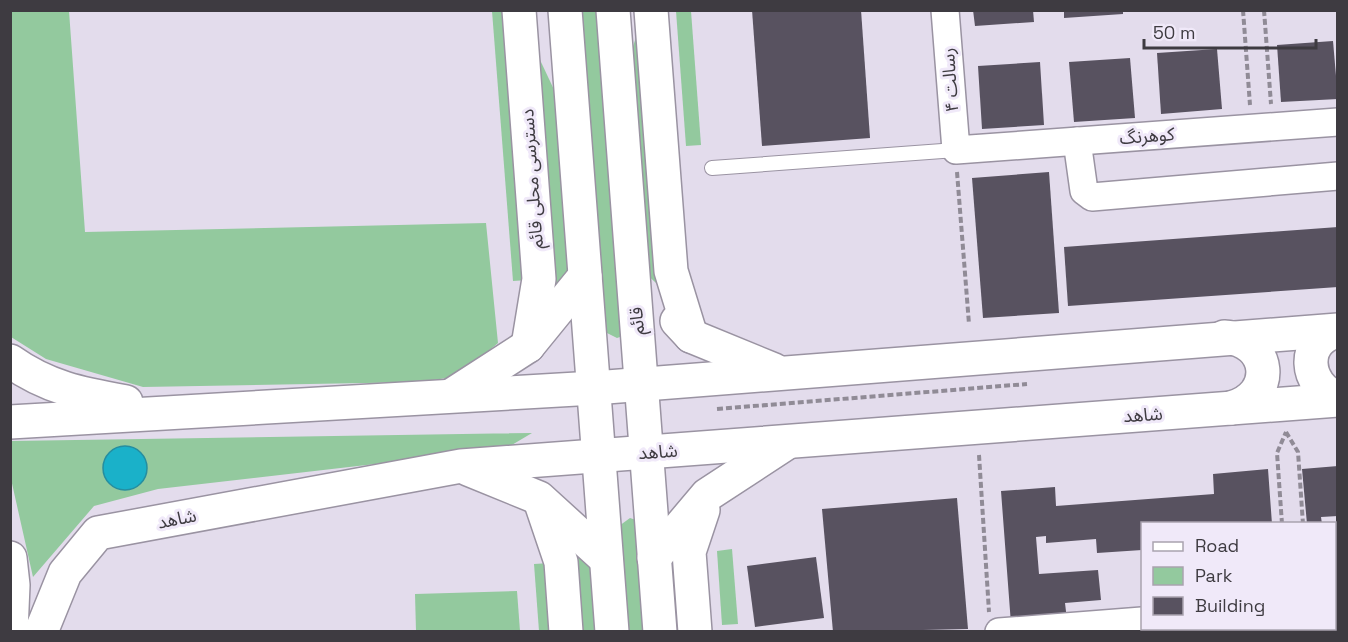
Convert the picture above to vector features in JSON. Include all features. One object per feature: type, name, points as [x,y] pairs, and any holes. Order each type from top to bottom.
[{"type":"main road","name":"دسترسی محلی قائم","points":[[519,10],[539,279],[528,346]]},
{"type":"main road","points":[[536,10],[572,105]]},
{"type":"main road","points":[[565,10],[612,631]]},
{"type":"main road","name":"قائم","points":[[613,10],[660,631]]},
{"type":"main road","points":[[618,74],[630,10]]},
{"type":"main road","points":[[651,10],[671,271],[692,336]]},
{"type":"main road","points":[[633,274],[660,306],[692,336],[784,374]]},
{"type":"main road","points":[[450,397],[528,346],[585,276]]},
{"type":"main road","points":[[588,323],[596,340],[603,346],[621,348],[631,340],[637,321]]},
{"type":"main road","points":[[10,422],[643,385],[1224,337],[1338,331]]},
{"type":"main road","points":[[1338,331],[1322,338],[1316,346],[1311,367],[1318,387],[1338,399]]},
{"type":"main road","points":[[1224,337],[1246,342],[1254,349],[1263,369],[1262,381],[1251,400],[1230,408]]},
{"type":"main road","points":[[10,361],[24,371],[70,392],[178,412]]},
{"type":"main road","name":"شاهد","points":[[43,629],[65,573],[98,533],[461,466],[646,454],[1338,399]]},
{"type":"main road","points":[[653,546],[707,495],[790,441]]},
{"type":"main road","points":[[461,466],[539,498],[605,548]]},
{"type":"main road","points":[[695,632],[689,552],[707,495]]},
{"type":"main road","points":[[539,498],[561,562],[566,632]]},
{"type":"main road","points":[[605,548],[605,527],[616,512],[634,508],[642,510],[647,517],[653,546]]},
{"type":"main road","points":[[10,558],[13,585],[10,632]]},
{"type":"street","name":"رسالت ۴","points":[[945,10],[956,150]]},
{"type":"street","name":"کوهرنگ","points":[[956,150],[1338,122]]},
{"type":"street","points":[[1077,141],[1084,191],[1092,197],[1338,176]]},
{"type":"street","points":[[994,625],[1141,621]]},
{"type":"lane","points":[[712,168],[956,150]]},
{"type":"path","points":[[1243,10],[1251,107],[1262,127]]},
{"type":"path","points":[[1262,127],[1271,106],[1264,10]]},
{"type":"path","points":[[956,150],[969,324]]},
{"type":"path","points":[[1282,522],[1277,453],[1286,432],[1298,452],[1303,522]]},
{"type":"path","points":[[978,455],[994,625]]},
{"type":"green space","points":[[10,11],[69,11],[85,232],[486,223],[498,343],[459,376],[421,382],[143,387],[46,359],[11,337]]},
{"type":"green space","points":[[492,11],[508,11],[528,280],[513,281]]},
{"type":"green space","points":[[579,11],[605,11],[623,336],[617,338],[605,332]]},
{"type":"green space","points":[[644,11],[666,292],[644,272],[628,63]]},
{"type":"green space","points":[[676,11],[691,11],[701,145],[686,146]]},
{"type":"green space","points":[[533,45],[557,96],[571,276],[552,300]]},
{"type":"green space","points":[[532,433],[505,449],[158,489],[94,506],[33,577],[11,479],[10,441]]},
{"type":"green space","points":[[630,518],[636,520],[652,631],[626,631],[619,526]]},
{"type":"green space","points":[[570,540],[593,561],[598,631],[577,631]]},
{"type":"green space","points":[[732,549],[738,624],[722,625],[717,551]]},
{"type":"green space","points":[[550,563],[555,631],[539,631],[534,564]]},
{"type":"green space","points":[[517,591],[520,631],[416,631],[415,594]]},
{"type":"water","points":[[125,446],[134,447],[141,452],[146,459],[146,477],[141,484],[134,489],[125,490],[116,489],[109,484],[104,477],[103,468],[104,459],[109,452],[116,447]]},
{"type":"building","points":[[752,10],[861,10],[870,138],[762,146]]},
{"type":"building","points":[[973,10],[1033,10],[1034,22],[975,26]]},
{"type":"building","points":[[1064,10],[1123,10],[1123,14],[1064,18]]},
{"type":"building","points":[[1333,41],[1338,99],[1281,102],[1277,45]]},
{"type":"building","points":[[1217,49],[1222,109],[1161,114],[1157,53]]},
{"type":"building","points":[[1130,58],[1135,118],[1074,122],[1069,62]]},
{"type":"building","points":[[1040,62],[1044,125],[982,129],[978,66]]},
{"type":"building","points":[[1049,172],[1059,313],[983,318],[972,178]]},
{"type":"building","points":[[1338,227],[1338,287],[1068,306],[1064,247]]},
{"type":"building","points":[[1338,466],[1338,516],[1321,517],[1322,522],[1307,522],[1302,469]]},
{"type":"building","points":[[1268,469],[1272,522],[1141,522],[1141,550],[1097,553],[1096,539],[1046,543],[1046,536],[1036,537],[1039,574],[1098,570],[1101,600],[1065,603],[1067,620],[1011,624],[1001,491],[1055,487],[1056,506],[1214,494],[1213,474]]},
{"type":"building","points":[[957,498],[968,629],[833,632],[822,509]]},
{"type":"building","points":[[816,557],[824,618],[755,627],[747,566]]},
{"type":"building","points":[[1338,557],[1338,600],[1336,600],[1336,558]]}]
